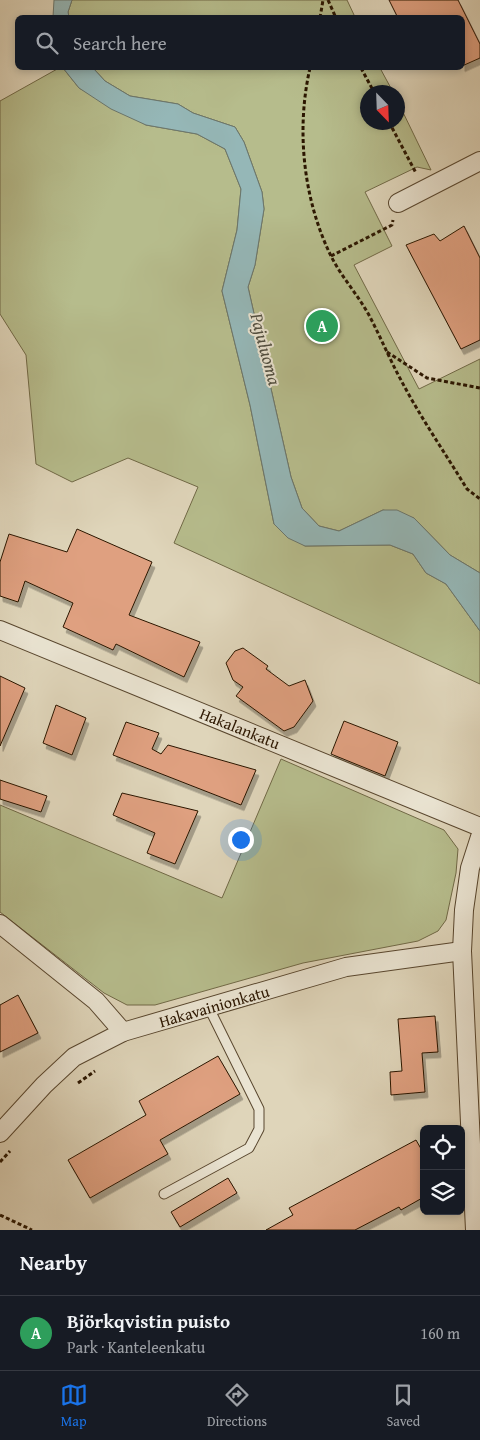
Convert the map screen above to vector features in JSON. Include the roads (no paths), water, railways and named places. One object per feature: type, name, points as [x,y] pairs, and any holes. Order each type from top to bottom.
[{"type":"street","points":[[398,203],[480,161]]},
{"type":"street","name":"Hakalankatu","points":[[0,630],[480,827]]},
{"type":"street","points":[[475,1230],[462,951],[464,910],[470,868],[480,837]]},
{"type":"street","points":[[0,924],[96,1000],[123,1032]]},
{"type":"street","name":"Hakavainionkatu","points":[[0,1133],[44,1085],[74,1057],[123,1032],[346,967],[462,951]]},
{"type":"lane","points":[[164,1194],[249,1148],[259,1129],[259,1109],[209,1008]]},
{"type":"water","points":[[54,0],[72,0],[69,15],[53,15]]},
{"type":"water","points":[[65,70],[95,70],[105,81],[130,96],[178,104],[193,113],[235,127],[244,142],[262,192],[264,209],[255,265],[248,287],[291,477],[302,508],[319,526],[339,531],[383,510],[397,510],[414,518],[450,555],[480,573],[480,631],[446,584],[426,573],[413,554],[390,545],[305,546],[288,538],[274,524],[250,405],[222,291],[237,230],[241,189],[225,149],[197,134],[146,125],[111,109],[79,88]]},
{"type":"place","name":"Björkqvistin puisto","points":[[322,326]]},
{"type":"water label","name":"Pajuluoma","points":[[266,349]]}]
